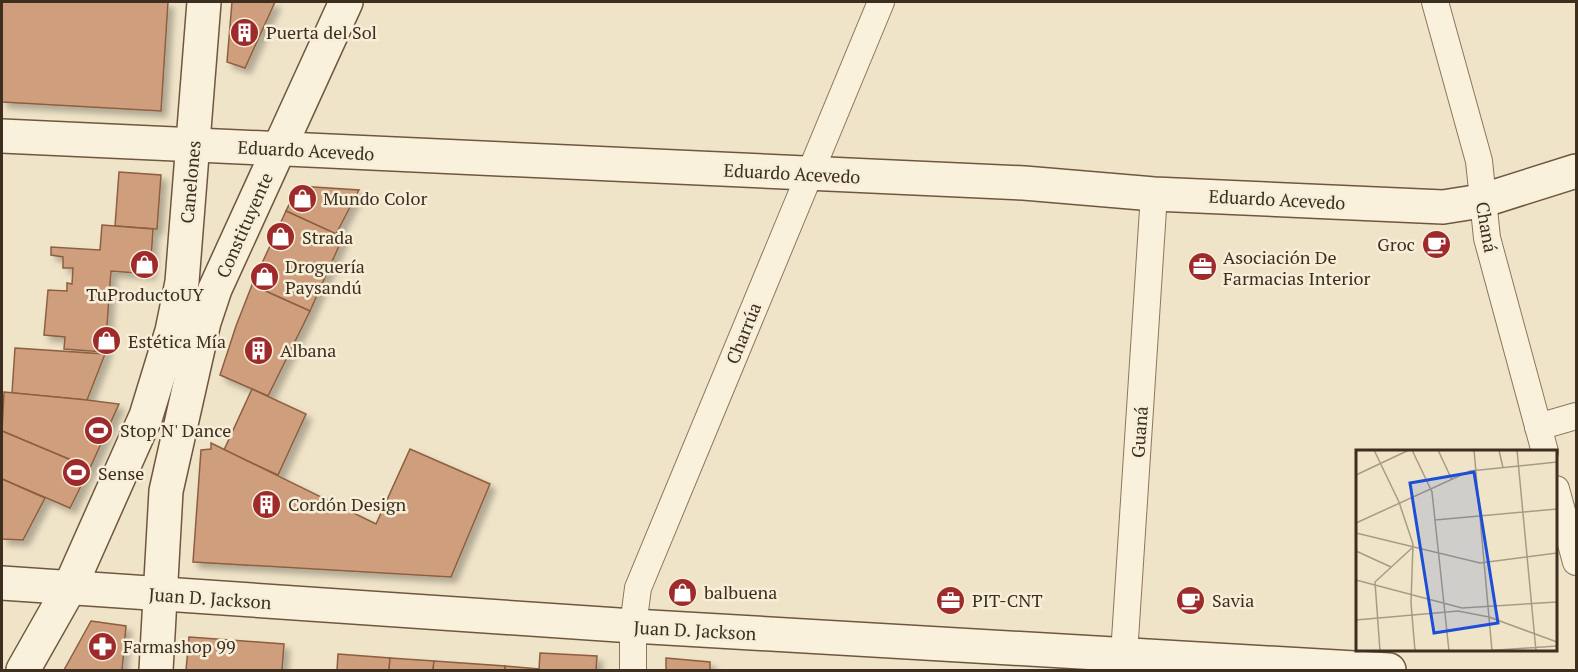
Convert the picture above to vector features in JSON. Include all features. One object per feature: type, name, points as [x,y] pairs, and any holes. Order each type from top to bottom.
[{"type":"street","name":"Canelones","points":[[70,587],[146,416],[178,308],[194,144],[204,2]]},
{"type":"street","name":"Constituyente","points":[[162,596],[166,491],[204,322],[215,289],[346,2]]},
{"type":"street","name":"Charrúa","points":[[633,670],[633,626],[638,588],[807,175],[881,2]]},
{"type":"street","name":"Chaná","points":[[1435,2],[1479,160],[1487,238],[1544,450]]},
{"type":"street","name":"Eduardo Acevedo","points":[[2,136],[807,175],[1024,183],[1154,194],[1443,207],[1482,201],[1576,171]]},
{"type":"street","name":"Guaná","points":[[1124,662],[1154,194]]},
{"type":"street","points":[[1538,427],[1576,416]]},
{"type":"street","points":[[1557,493],[1576,562]]},
{"type":"street","name":"Juan D. Jackson","points":[[2,584],[633,626],[1124,662],[1389,670]]},
{"type":"street","points":[[22,670],[70,587]]},
{"type":"street","points":[[156,670],[162,596]]},
{"type":"building","points":[[2,2],[168,2],[161,111],[2,102]]},
{"type":"building","name":"Puerta del Sol","points":[[232,2],[275,2],[245,68],[227,62]]},
{"type":"building","points":[[119,172],[161,175],[157,229],[115,226]]},
{"type":"building","points":[[298,186],[359,190],[336,234],[286,211]]},
{"type":"building","points":[[286,211],[343,237],[310,311],[252,285]]},
{"type":"building","points":[[102,225],[153,229],[150,274],[111,271],[105,352],[64,349],[65,337],[44,335],[48,290],[67,291],[67,283],[72,284],[73,268],[63,268],[63,257],[51,255],[51,247],[100,250]]},
{"type":"building","name":"Albana","points":[[252,285],[310,311],[268,396],[220,375]]},
{"type":"building","points":[[15,348],[105,354],[87,400],[12,393]]},
{"type":"building","points":[[252,389],[306,414],[278,475],[224,450]]},
{"type":"building","points":[[4,392],[119,404],[90,468],[2,431]]},
{"type":"building","points":[[2,431],[90,468],[70,508],[2,479]]},
{"type":"building","name":"Cordón Design","points":[[211,443],[376,524],[410,449],[490,484],[451,577],[193,562],[201,450],[211,449]]},
{"type":"building","points":[[2,479],[45,498],[23,540],[2,539]]},
{"type":"building","points":[[91,621],[126,626],[122,670],[64,670]]},
{"type":"building","points":[[189,637],[284,644],[282,670],[186,670]]},
{"type":"building","points":[[540,653],[597,656],[596,670],[539,670]]},
{"type":"building","points":[[338,654],[390,658],[389,670],[337,670]]},
{"type":"building","points":[[390,658],[434,661],[433,670],[389,670]]},
{"type":"building","points":[[666,658],[710,662],[710,670],[666,670]]},
{"type":"building","points":[[434,661],[505,666],[505,670],[433,670]]},
{"type":"building","points":[[505,666],[539,669],[539,670],[505,670]]},
{"type":"place","name":"Puerta del Sol","points":[[245,32]]},
{"type":"place","name":"Mundo Color","points":[[302,198]]},
{"type":"place","name":"Strada","points":[[281,237]]},
{"type":"place","name":"Groc","points":[[1436,244]]},
{"type":"place","name":"TuProductoUY","points":[[145,265]]},
{"type":"place","name":"Asociación De Farmacias Interior","points":[[1202,267]]},
{"type":"place","name":"Droguería Paysandú","points":[[264,276]]},
{"type":"place","name":"Estética Mía","points":[[107,341]]},
{"type":"place","name":"Albana","points":[[259,350]]},
{"type":"place","name":"Stop N' Dance","points":[[99,430]]},
{"type":"place","name":"Sense","points":[[77,473]]},
{"type":"place","name":"Cordón Design","points":[[267,504]]},
{"type":"place","name":"balbuena","points":[[683,592]]},
{"type":"place","name":"PIT-CNT","points":[[951,600]]},
{"type":"place","name":"Savia","points":[[1191,600]]},
{"type":"place","name":"Farmashop 99","points":[[102,646]]}]
